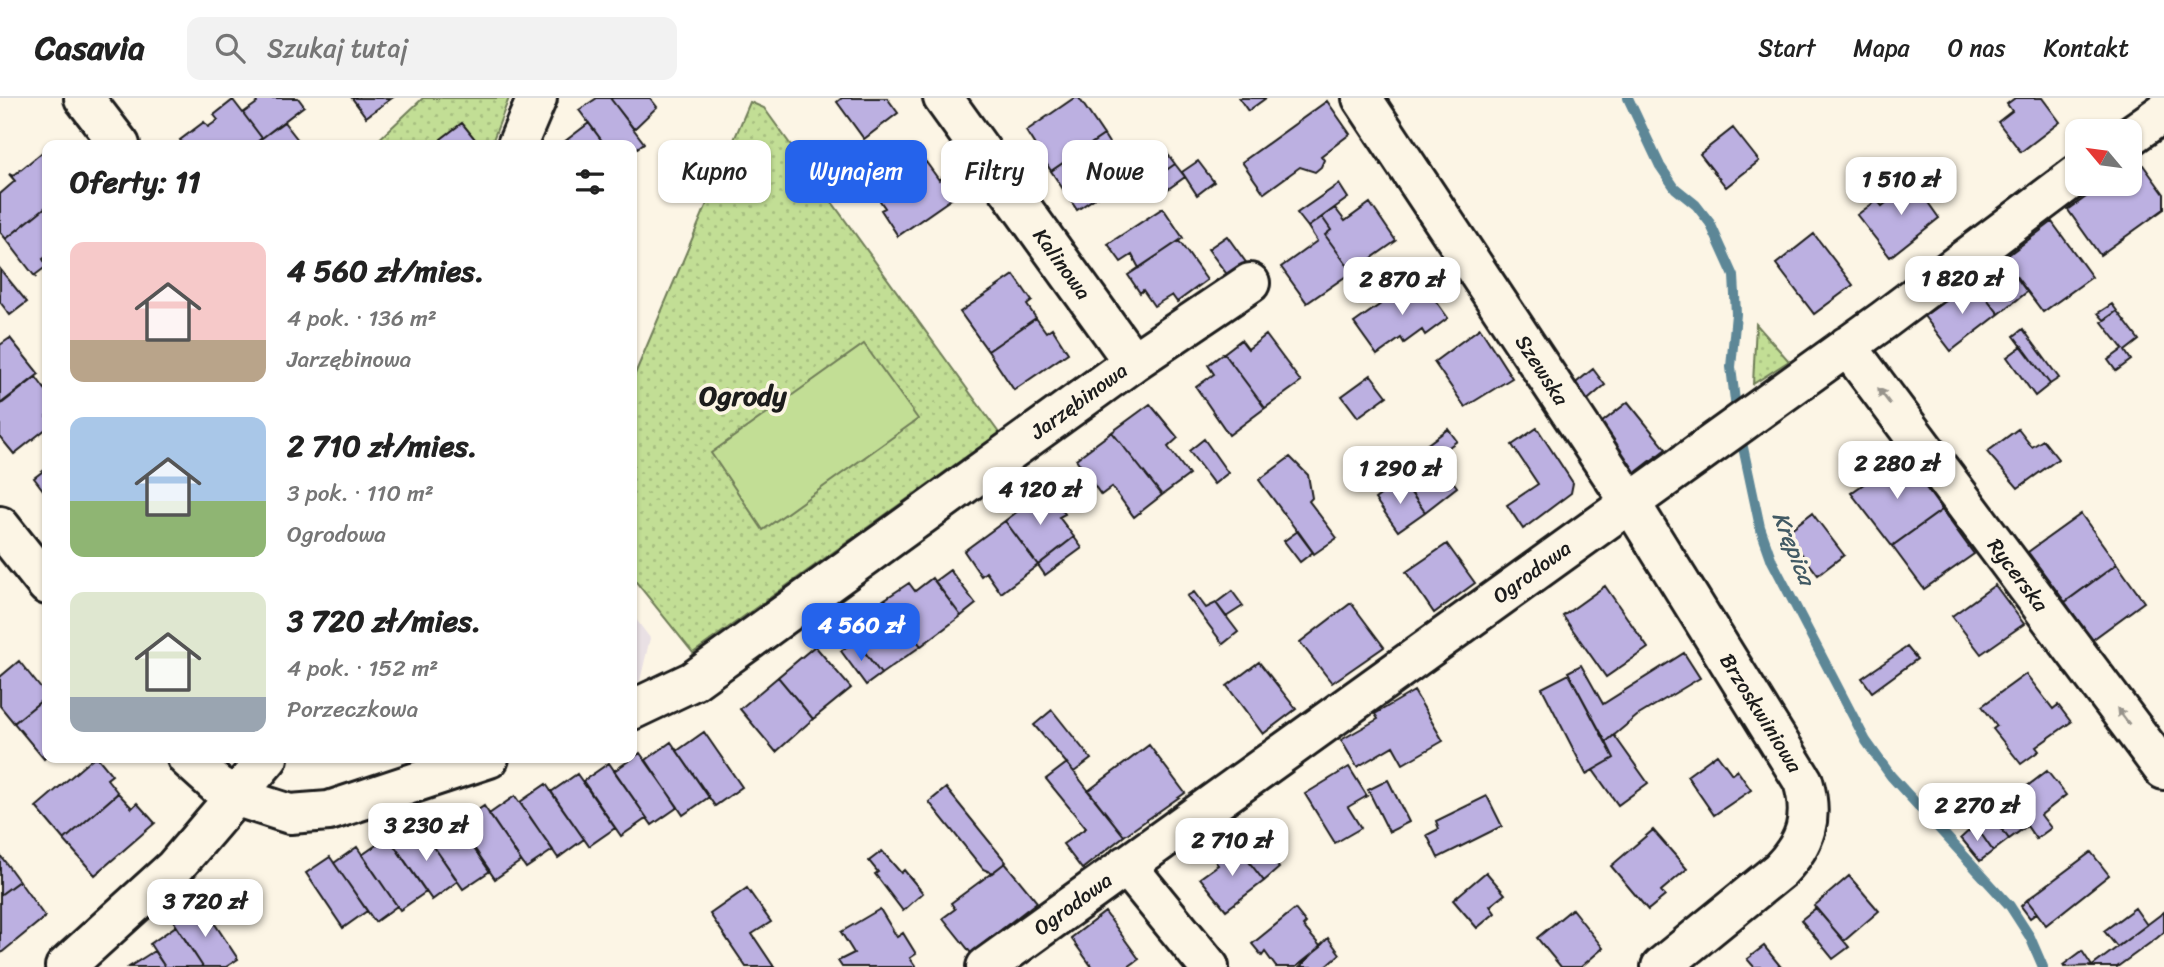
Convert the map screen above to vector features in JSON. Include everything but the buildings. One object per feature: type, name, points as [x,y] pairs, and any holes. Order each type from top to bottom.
[{"type":"street","points":[[84,98],[116,140]]},
{"type":"street","points":[[519,140],[537,98]]},
{"type":"street","name":"Kalinowa","points":[[943,98],[1133,362]]},
{"type":"street","name":"Szewska","points":[[1362,98],[1630,502]]},
{"type":"street","points":[[2142,128],[2164,112]]},
{"type":"street","name":"Ogrodowa","points":[[986,967],[1847,346],[2065,184]]},
{"type":"street","name":"Jarzębinowa","points":[[637,708],[693,681],[1133,362],[1250,283]]},
{"type":"street","name":"Rycerska","points":[[1847,346],[2164,770]]},
{"type":"street","name":"Brzoskwiniowa","points":[[1630,502],[1792,760],[1803,781],[1809,801],[1809,821],[1795,855],[1661,967]]},
{"type":"street","points":[[0,526],[42,579]]},
{"type":"street","points":[[192,763],[216,785],[237,797],[290,814],[329,811],[474,763]]},
{"type":"street","points":[[65,967],[174,868],[264,763]]},
{"type":"street","points":[[1126,865],[1209,967]]},
{"type":"shaded area","points":[[637,621],[650,638],[640,681],[637,682]]},
{"type":"green space","points":[[423,98],[509,98],[493,140],[378,140]]},
{"type":"green space","points":[[750,102],[764,108],[787,140],[785,140],[785,203],[833,203],[999,433],[693,653],[637,583],[637,369],[707,203],[771,203],[771,140],[734,140]]},
{"type":"green space","points":[[1756,324],[1789,361],[1753,384]]},
{"type":"green space","points":[[864,344],[918,419],[763,530],[711,453]]},
{"type":"waterway","name":"Krępica","points":[[1628,98],[1660,166],[1675,188],[1696,205],[1710,223],[1734,276],[1736,314],[1731,367],[1737,418]]},
{"type":"waterway","name":"Krępica","points":[[1740,433],[1760,527],[1772,561],[1866,741],[1891,776],[2010,906],[2030,937],[2043,967]]},
{"type":"district","name":"Ogrody","points":[[743,395]]}]
